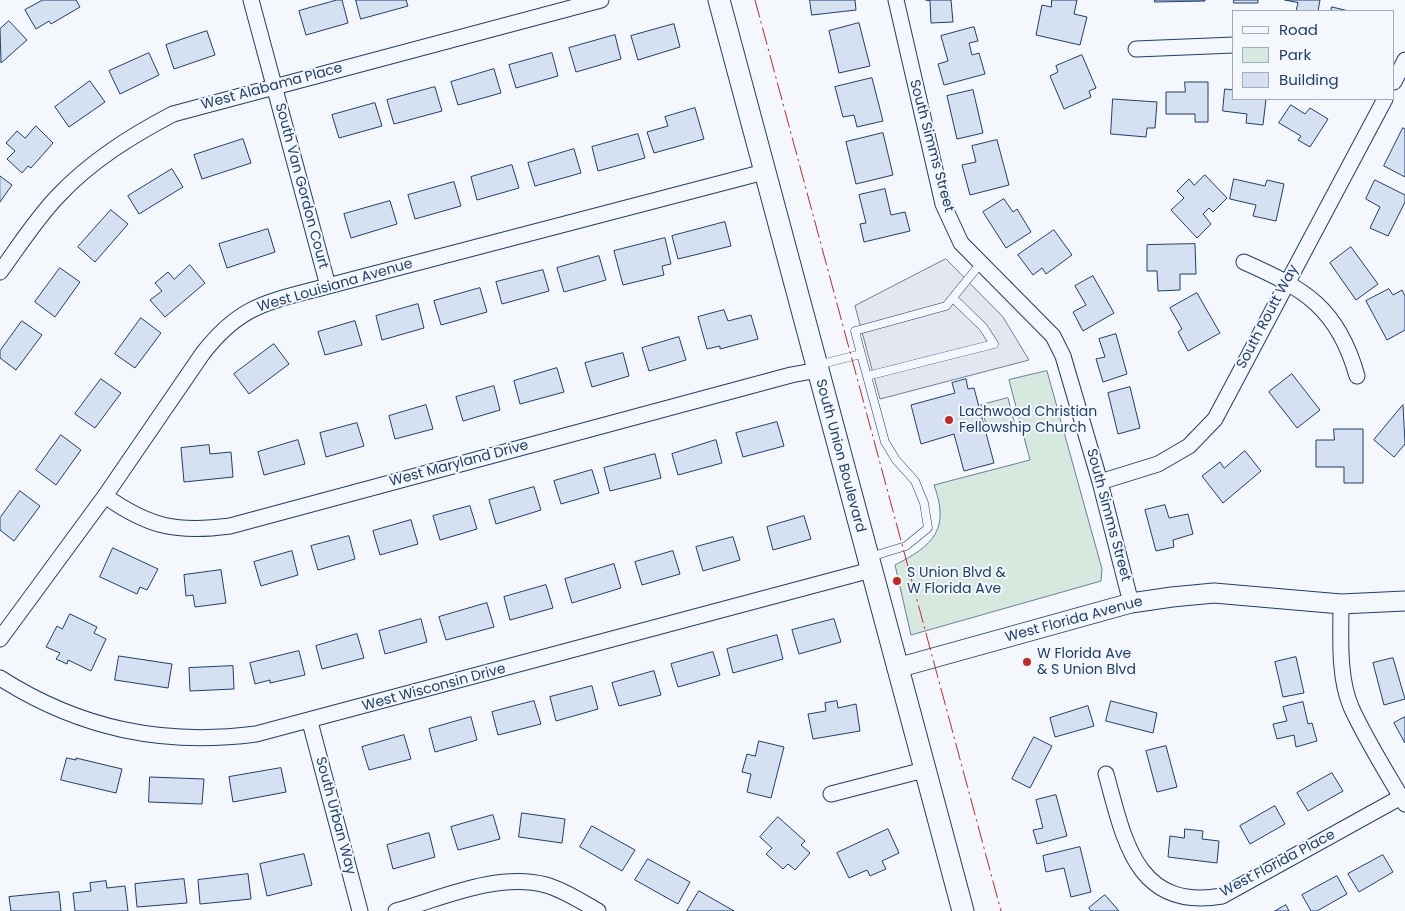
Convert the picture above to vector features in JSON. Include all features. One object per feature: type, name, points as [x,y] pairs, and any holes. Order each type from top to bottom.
[{"type":"main road","name":"South Union Boulevard","points":[[719,0],[963,911]]},
{"type":"street","name":"South Van Gordon Court","points":[[251,0],[328,286]]},
{"type":"street","name":"West Alabama Place","points":[[0,272],[58,196],[95,161],[126,140],[173,114],[601,0]]},
{"type":"street","name":"South Simms Street","points":[[896,0],[943,204],[961,243],[1053,336],[1064,356],[1100,482],[1131,603]]},
{"type":"street","points":[[1136,49],[1232,45]]},
{"type":"street","points":[[1395,80],[1405,60]]},
{"type":"street","name":"South Routt Way","points":[[1100,482],[1158,464],[1189,446],[1215,419],[1384,100]]},
{"type":"street","name":"West Louisiana Avenue","points":[[0,639],[105,496],[203,353],[230,322],[263,304],[764,172]]},
{"type":"street","points":[[1244,262],[1287,281],[1309,296],[1337,325],[1351,355],[1357,376]]},
{"type":"street","name":"West Maryland Drive","points":[[105,496],[127,511],[149,522],[169,527],[196,529],[230,526],[817,368]]},
{"type":"street","name":"West Wisconsin Drive","points":[[0,678],[21,691],[71,714],[118,730],[143,734],[233,737],[256,734],[310,722],[869,564]]},
{"type":"street","name":"West Florida Avenue","points":[[897,668],[1131,603],[1214,593],[1341,604],[1405,601]]},
{"type":"street","points":[[1341,604],[1342,649],[1350,706],[1403,801]]},
{"type":"street","name":"South Urban Way","points":[[310,722],[360,911]]},
{"type":"street","points":[[831,794],[924,770]]},
{"type":"street","name":"West Florida Place","points":[[1106,774],[1125,841],[1139,870],[1160,890],[1188,900],[1222,896],[1403,801]]},
{"type":"street","points":[[396,911],[475,889],[511,882],[548,886],[598,911]]},
{"type":"lane","points":[[869,564],[906,546],[928,528],[924,503],[915,482],[896,460],[885,442],[855,331],[946,306],[981,263]]},
{"type":"lane","points":[[867,376],[994,344],[983,327],[953,298]]},
{"type":"lane","points":[[817,368],[861,354]]},
{"type":"green space","points":[[1047,371],[1102,569],[1101,581],[911,635],[895,565],[920,550],[935,534],[939,524],[940,513],[939,500],[934,485],[1030,460],[1009,380]]},
{"type":"green space","points":[[1008,398],[1015,425],[988,432],[981,405]]},
{"type":"shaded area","points":[[946,259],[1003,317],[1029,360],[880,399],[855,306]]},
{"type":"building","points":[[43,0],[76,0],[80,7],[51,24],[49,21],[36,29],[25,10]]},
{"type":"building","points":[[342,0],[348,23],[306,35],[299,11]]},
{"type":"building","points":[[356,0],[406,0],[408,6],[361,19]]},
{"type":"building","points":[[810,0],[855,0],[856,10],[812,15]]},
{"type":"building","points":[[926,0],[951,0],[953,22],[931,23],[930,1]]},
{"type":"building","points":[[1052,0],[1077,0],[1074,14],[1087,17],[1080,45],[1036,35],[1042,5],[1051,7]]},
{"type":"building","points":[[1155,0],[1205,0],[1205,1],[1155,2]]},
{"type":"building","points":[[1234,0],[1258,0],[1258,3],[1234,3]]},
{"type":"building","points":[[1285,0],[1320,0],[1318,10],[1296,10],[1298,3]]},
{"type":"building","points":[[1332,7],[1345,10],[1331,10]]},
{"type":"building","points":[[9,21],[27,40],[1,63],[0,29]]},
{"type":"building","points":[[859,23],[870,66],[839,73],[829,31]]},
{"type":"building","points":[[674,24],[680,47],[638,60],[631,36]]},
{"type":"building","points":[[974,27],[978,41],[969,43],[972,55],[979,53],[985,74],[944,85],[938,64],[948,61],[941,36]]},
{"type":"building","points":[[207,31],[215,55],[174,69],[166,45]]},
{"type":"building","points":[[615,35],[621,59],[576,72],[569,48]]},
{"type":"building","points":[[149,53],[159,75],[120,94],[109,71]]},
{"type":"building","points":[[552,53],[558,76],[516,88],[509,65]]},
{"type":"building","points":[[1082,55],[1096,88],[1089,91],[1091,97],[1064,109],[1050,76],[1058,72],[1056,66]]},
{"type":"building","points":[[494,69],[501,93],[458,105],[451,82]]},
{"type":"building","points":[[872,78],[883,121],[857,127],[854,115],[843,117],[835,87]]},
{"type":"building","points":[[90,81],[105,102],[69,127],[55,107]]},
{"type":"building","points":[[1185,82],[1208,82],[1208,122],[1195,122],[1195,114],[1166,114],[1166,92],[1185,92]]},
{"type":"building","points":[[435,87],[442,111],[394,124],[387,100]]},
{"type":"building","points":[[1225,89],[1232,90],[1232,100],[1266,100],[1263,125],[1246,123],[1247,114],[1223,111]]},
{"type":"building","points":[[973,90],[983,133],[957,139],[947,96]]},
{"type":"building","points":[[1113,99],[1157,102],[1155,128],[1147,128],[1146,137],[1111,134]]},
{"type":"building","points":[[375,103],[382,126],[339,138],[332,115]]},
{"type":"building","points":[[1291,105],[1305,114],[1310,108],[1328,119],[1310,147],[1298,140],[1301,136],[1279,123]]},
{"type":"building","points":[[695,108],[704,139],[654,153],[647,132],[668,126],[665,117]]},
{"type":"building","points":[[36,126],[53,143],[31,168],[28,166],[22,173],[7,159],[15,151],[6,143],[17,131],[25,138]]},
{"type":"building","points":[[1403,128],[1405,129],[1405,177],[1384,166]]},
{"type":"building","points":[[883,133],[893,175],[856,184],[846,142]]},
{"type":"building","points":[[638,134],[645,158],[598,171],[592,147]]},
{"type":"building","points":[[243,139],[251,163],[202,179],[194,155]]},
{"type":"building","points":[[997,140],[1009,185],[970,195],[962,165],[976,162],[972,146]]},
{"type":"building","points":[[574,149],[581,173],[535,186],[528,163]]},
{"type":"building","points":[[512,165],[519,188],[477,200],[471,177]]},
{"type":"building","points":[[172,169],[183,187],[139,214],[128,196]]},
{"type":"building","points":[[1205,175],[1227,198],[1213,212],[1209,208],[1203,214],[1211,224],[1197,238],[1171,210],[1184,198],[1177,191],[1189,179],[1194,185]]},
{"type":"building","points":[[0,176],[12,185],[0,202]]},
{"type":"building","points":[[1234,179],[1265,186],[1267,180],[1284,184],[1276,221],[1253,216],[1256,205],[1230,199]]},
{"type":"building","points":[[1375,180],[1405,195],[1405,202],[1388,236],[1370,228],[1380,207],[1366,199]]},
{"type":"building","points":[[454,182],[461,206],[415,219],[408,195]]},
{"type":"building","points":[[885,189],[891,215],[905,212],[910,231],[864,242],[860,224],[866,223],[859,195]]},
{"type":"building","points":[[1004,199],[1013,212],[1017,209],[1031,232],[1006,248],[983,212]]},
{"type":"building","points":[[390,201],[397,224],[351,238],[344,214]]},
{"type":"building","points":[[111,210],[128,224],[95,262],[78,247]]},
{"type":"building","points":[[725,222],[731,246],[678,259],[672,236]]},
{"type":"building","points":[[268,229],[275,252],[227,268],[219,244]]},
{"type":"building","points":[[1054,230],[1072,255],[1046,274],[1042,268],[1033,275],[1018,255]]},
{"type":"building","points":[[665,238],[671,264],[662,266],[664,275],[623,285],[614,251]]},
{"type":"building","points":[[1195,244],[1196,274],[1180,274],[1180,290],[1158,291],[1157,271],[1147,271],[1147,245]]},
{"type":"building","points":[[1351,247],[1378,284],[1356,300],[1330,263]]},
{"type":"building","points":[[599,256],[606,280],[564,292],[557,268]]},
{"type":"building","points":[[190,265],[205,283],[165,317],[150,300],[162,291],[155,283],[168,272],[174,279]]},
{"type":"building","points":[[60,268],[80,282],[55,317],[35,302]]},
{"type":"building","points":[[543,270],[549,291],[502,304],[496,282]]},
{"type":"building","points":[[1093,276],[1114,313],[1083,331],[1073,312],[1086,305],[1075,286]]},
{"type":"building","points":[[480,288],[487,312],[441,325],[434,301]]},
{"type":"building","points":[[1389,289],[1393,295],[1402,290],[1405,296],[1405,330],[1387,340],[1366,301]]},
{"type":"building","points":[[1197,293],[1220,333],[1188,351],[1178,332],[1182,329],[1170,308]]},
{"type":"building","points":[[418,304],[424,328],[382,340],[376,316]]},
{"type":"building","points":[[724,310],[728,321],[751,315],[758,339],[720,349],[720,346],[707,349],[698,317]]},
{"type":"building","points":[[141,318],[161,333],[135,368],[115,354]]},
{"type":"building","points":[[22,321],[42,335],[16,370],[0,358],[0,351]]},
{"type":"building","points":[[355,321],[362,345],[325,355],[318,332]]},
{"type":"building","points":[[1116,334],[1127,374],[1103,382],[1096,359],[1105,357],[1099,339]]},
{"type":"building","points":[[679,337],[686,360],[649,371],[642,348]]},
{"type":"building","points":[[274,344],[289,364],[249,394],[234,374]]},
{"type":"building","points":[[623,353],[629,376],[592,387],[585,363]]},
{"type":"building","points":[[557,368],[564,392],[520,404],[514,381]]},
{"type":"building","points":[[1292,374],[1320,410],[1297,428],[1269,392]]},
{"type":"building","points":[[101,379],[121,393],[95,428],[75,414]]},
{"type":"building","name":"Lachwood Christian Fellowship Church","points":[[966,379],[968,389],[974,388],[994,463],[964,471],[954,434],[921,444],[911,405],[955,393],[952,383]]},
{"type":"building","points":[[494,386],[500,410],[463,421],[456,397]]},
{"type":"building","points":[[1130,387],[1140,428],[1118,434],[1108,393]]},
{"type":"building","points":[[426,405],[433,429],[395,439],[389,416]]},
{"type":"building","points":[[1403,405],[1405,444],[1394,457],[1374,440]]},
{"type":"building","points":[[777,422],[784,446],[743,457],[736,433]]},
{"type":"building","points":[[357,423],[364,446],[326,457],[320,433]]},
{"type":"building","points":[[1334,429],[1363,429],[1363,483],[1344,483],[1344,467],[1316,467],[1316,440],[1334,440]]},
{"type":"building","points":[[61,435],[81,450],[56,485],[36,470]]},
{"type":"building","points":[[298,440],[305,464],[264,475],[258,452]]},
{"type":"building","points":[[716,440],[722,463],[678,475],[672,454]]},
{"type":"building","points":[[209,445],[210,454],[231,452],[233,477],[184,482],[181,448]]},
{"type":"building","points":[[1245,451],[1261,471],[1223,503],[1202,476],[1220,462],[1224,468]]},
{"type":"building","points":[[655,454],[661,478],[610,491],[604,468]]},
{"type":"building","points":[[592,470],[599,493],[561,504],[554,481]]},
{"type":"building","points":[[534,487],[541,510],[496,524],[489,500]]},
{"type":"building","points":[[20,491],[40,506],[14,541],[0,530],[0,518]]},
{"type":"building","points":[[1165,505],[1169,518],[1188,514],[1193,534],[1173,540],[1174,547],[1156,551],[1145,510]]},
{"type":"building","points":[[470,506],[477,529],[440,540],[433,516]]},
{"type":"building","points":[[804,516],[811,539],[773,550],[767,527]]},
{"type":"building","points":[[411,520],[418,544],[380,555],[373,531]]},
{"type":"building","points":[[349,536],[355,559],[318,570],[311,546]]},
{"type":"building","points":[[733,537],[740,560],[703,571],[696,547]]},
{"type":"building","points":[[113,548],[158,569],[147,590],[140,587],[137,594],[100,577]]},
{"type":"building","points":[[292,551],[298,575],[261,586],[254,562]]},
{"type":"building","points":[[673,551],[680,574],[642,585],[635,562]]},
{"type":"building","points":[[614,564],[621,588],[572,603],[565,579]]},
{"type":"building","points":[[221,570],[226,603],[195,607],[193,595],[186,596],[184,575]]},
{"type":"building","points":[[546,585],[553,608],[510,620],[504,597]]},
{"type":"building","points":[[487,603],[494,627],[446,640],[439,617]]},
{"type":"building","points":[[70,614],[97,627],[94,633],[106,639],[91,671],[68,660],[67,664],[56,659],[60,653],[46,647],[57,626],[62,629]]},
{"type":"building","points":[[421,619],[427,642],[385,654],[379,631]]},
{"type":"building","points":[[834,619],[841,642],[799,654],[792,630]]},
{"type":"building","points":[[357,634],[364,658],[322,669],[316,646]]},
{"type":"building","points":[[777,635],[783,659],[733,673],[727,649]]},
{"type":"building","points":[[299,651],[305,675],[270,683],[270,680],[255,684],[250,663]]},
{"type":"building","points":[[713,652],[720,675],[678,687],[671,664]]},
{"type":"building","points":[[119,656],[172,664],[168,688],[115,680]]},
{"type":"building","points":[[1296,657],[1304,693],[1283,697],[1275,662]]},
{"type":"building","points":[[1393,658],[1405,699],[1384,705],[1373,663]]},
{"type":"building","points":[[233,666],[234,689],[190,691],[189,668]]},
{"type":"building","points":[[654,671],[661,695],[619,706],[612,683]]},
{"type":"building","points":[[592,686],[598,709],[556,721],[550,697]]},
{"type":"building","points":[[534,701],[541,724],[498,735],[492,712]]},
{"type":"building","points":[[837,701],[838,708],[856,704],[860,731],[813,739],[808,714],[826,711],[825,703]]},
{"type":"building","points":[[1111,701],[1157,713],[1153,733],[1106,721]]},
{"type":"building","points":[[1303,702],[1308,724],[1312,723],[1317,741],[1296,747],[1294,735],[1277,739],[1273,724],[1287,721],[1283,707]]},
{"type":"building","points":[[1088,706],[1094,726],[1055,737],[1050,718]]},
{"type":"building","points":[[471,717],[477,740],[435,752],[429,729]]},
{"type":"building","points":[[1405,717],[1405,743],[1394,723]]},
{"type":"building","points":[[404,735],[411,759],[369,770],[362,747]]},
{"type":"building","points":[[1034,737],[1052,746],[1030,788],[1012,779]]},
{"type":"building","points":[[759,741],[784,747],[771,798],[747,792],[751,774],[742,772],[747,754],[755,756]]},
{"type":"building","points":[[1166,746],[1177,787],[1157,792],[1146,751]]},
{"type":"building","points":[[67,758],[76,760],[76,758],[122,769],[116,793],[61,780]]},
{"type":"building","points":[[281,768],[286,792],[233,802],[229,777]]},
{"type":"building","points":[[1332,773],[1343,791],[1308,811],[1297,793]]},
{"type":"building","points":[[150,777],[204,779],[202,804],[149,802]]},
{"type":"building","points":[[1056,795],[1067,836],[1037,844],[1033,830],[1043,828],[1036,800]]},
{"type":"building","points":[[1275,806],[1285,824],[1250,844],[1240,826]]},
{"type":"building","points":[[522,813],[565,819],[562,843],[519,837]]},
{"type":"building","points":[[493,815],[500,839],[458,850],[451,827]]},
{"type":"building","points":[[778,817],[805,841],[801,845],[810,853],[795,870],[788,864],[783,869],[766,854],[772,848],[760,837]]},
{"type":"building","points":[[592,826],[635,850],[622,871],[580,847]]},
{"type":"building","points":[[888,829],[899,853],[882,861],[886,869],[870,876],[867,870],[849,878],[837,853]]},
{"type":"building","points":[[1185,829],[1203,831],[1202,839],[1219,841],[1217,863],[1168,857],[1170,836],[1184,838]]},
{"type":"building","points":[[429,833],[435,857],[393,869],[387,845]]},
{"type":"building","points":[[1080,847],[1091,892],[1071,897],[1064,868],[1046,872],[1043,856]]},
{"type":"building","points":[[304,854],[312,885],[267,896],[260,864]]},
{"type":"building","points":[[1383,855],[1393,872],[1359,892],[1348,874]]},
{"type":"building","points":[[648,859],[690,882],[678,904],[635,880]]},
{"type":"building","points":[[248,874],[251,899],[200,904],[198,880]]},
{"type":"building","points":[[1337,876],[1347,894],[1317,911],[1311,911],[1302,895]]},
{"type":"building","points":[[184,879],[187,903],[137,907],[135,884]]},
{"type":"building","points":[[106,881],[107,888],[125,886],[128,911],[75,911],[73,893],[91,891],[90,883]]},
{"type":"building","points":[[699,891],[734,911],[687,911]]},
{"type":"building","points":[[59,892],[61,911],[11,911],[9,897]]},
{"type":"building","points":[[1105,895],[1119,911],[1091,911],[1089,908]]},
{"type":"building","points":[[1286,905],[1289,911],[1275,911]]},
{"type":"power","points":[[755,0],[1001,911]]},
{"type":"place","name":"Lachwood Christian Fellowship Church","points":[[949,420]]},
{"type":"place","name":"S Union Blvd & W Florida Ave","points":[[897,581]]},
{"type":"place","name":"W Florida Ave & S Union Blvd","points":[[1027,662]]}]
